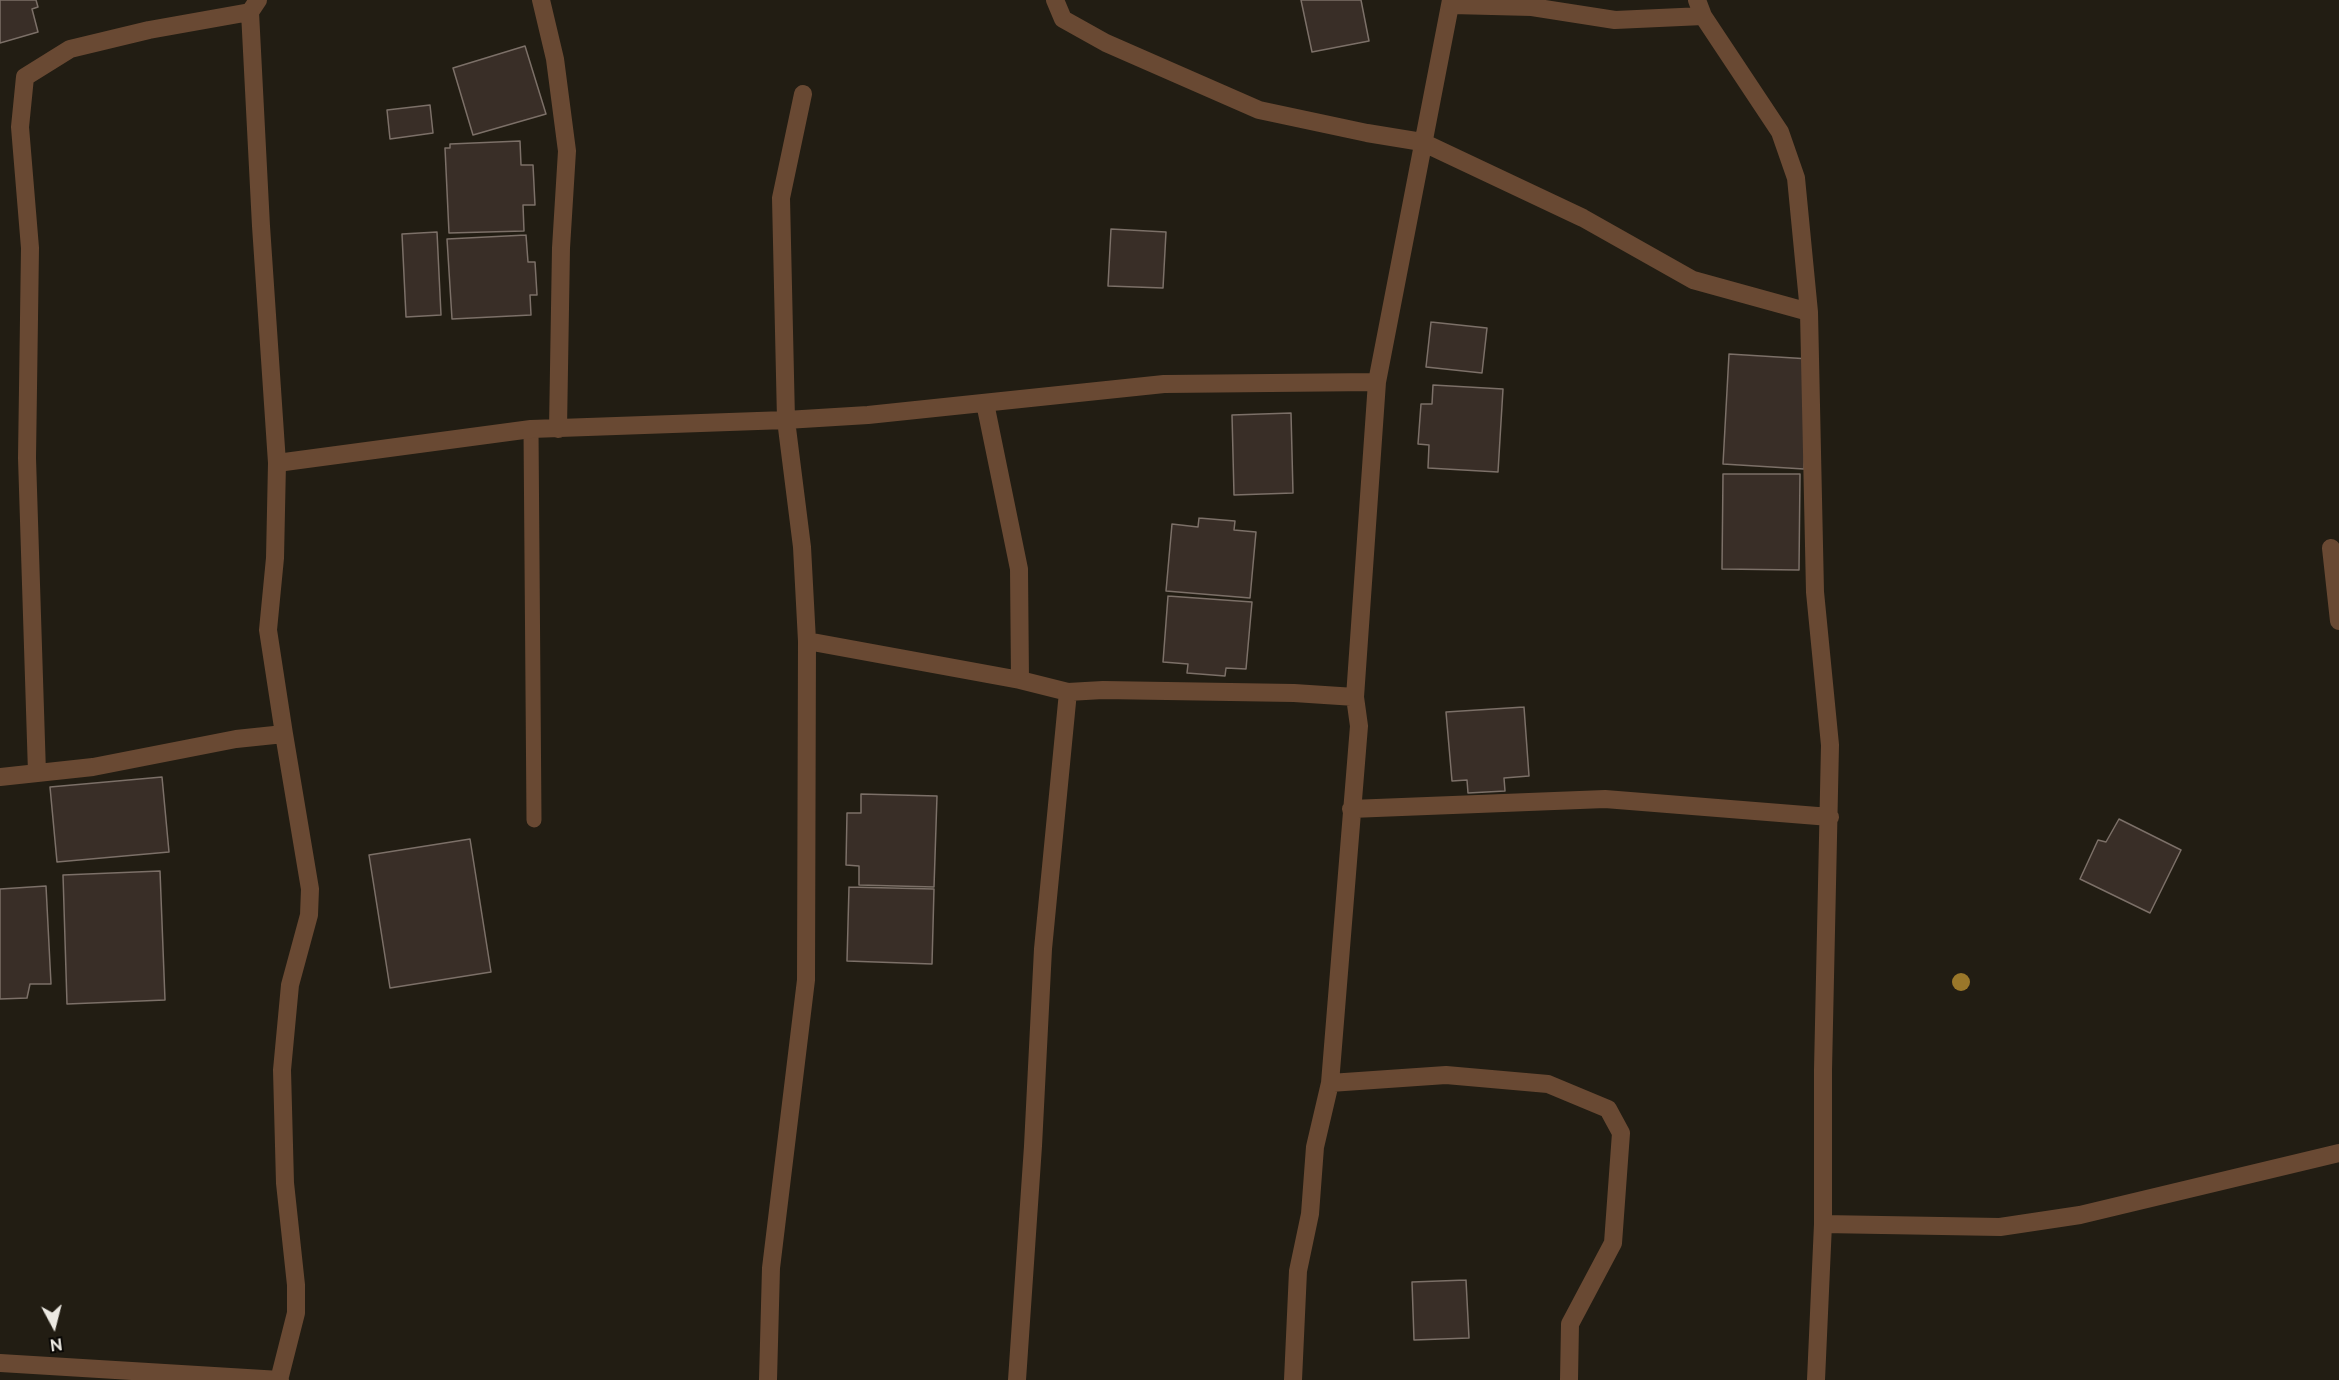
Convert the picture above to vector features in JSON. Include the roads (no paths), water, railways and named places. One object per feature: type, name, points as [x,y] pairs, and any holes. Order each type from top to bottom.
[{"type":"street","points":[[541,0],[555,59],[567,151],[561,248],[558,429]]},
{"type":"street","points":[[1054,0],[1063,19],[1106,43],[1260,110],[1367,134],[1422,142],[1583,218],[1693,280],[1809,312]]},
{"type":"street","points":[[1293,1380],[1298,1271],[1310,1214],[1315,1147],[1330,1083],[1359,726],[1355,697],[1377,382],[1422,142],[1452,2],[1532,7],[1615,20],[1700,8],[1780,132],[1796,178],[1809,312],[1815,592],[1830,744],[1824,1001],[1823,1224],[1816,1380]]},
{"type":"street","points":[[0,1362],[280,1380],[296,1313],[296,1285],[285,1182],[282,1070],[290,986],[309,915],[310,889],[268,630],[275,558],[277,463],[261,226],[254,6],[70,49],[25,77],[20,126],[30,248],[27,458],[37,773]]},
{"type":"street","points":[[768,1380],[771,1268],[806,980],[807,641],[802,547],[786,420],[781,198],[803,94]]},
{"type":"street","points":[[277,463],[531,429],[868,415],[1164,384],[1377,382]]},
{"type":"street","points":[[985,403],[1019,569],[1020,680]]},
{"type":"street","points":[[2331,548],[2339,621]]},
{"type":"street","points":[[807,641],[1020,680],[1068,692],[1115,690],[1294,693],[1355,697]]},
{"type":"street","points":[[1017,1380],[1033,1146],[1043,949],[1068,692]]},
{"type":"street","points":[[0,777],[93,767],[236,739],[284,734]]},
{"type":"street","points":[[1351,809],[1605,799],[1830,817]]},
{"type":"street","points":[[1330,1083],[1446,1075],[1548,1084],[1608,1110],[1621,1133],[1613,1243],[1570,1324],[1569,1380]]},
{"type":"street","points":[[1823,1224],[2000,1227],[2080,1215],[2339,1153]]},
{"type":"lane","points":[[531,429],[534,820]]}]
